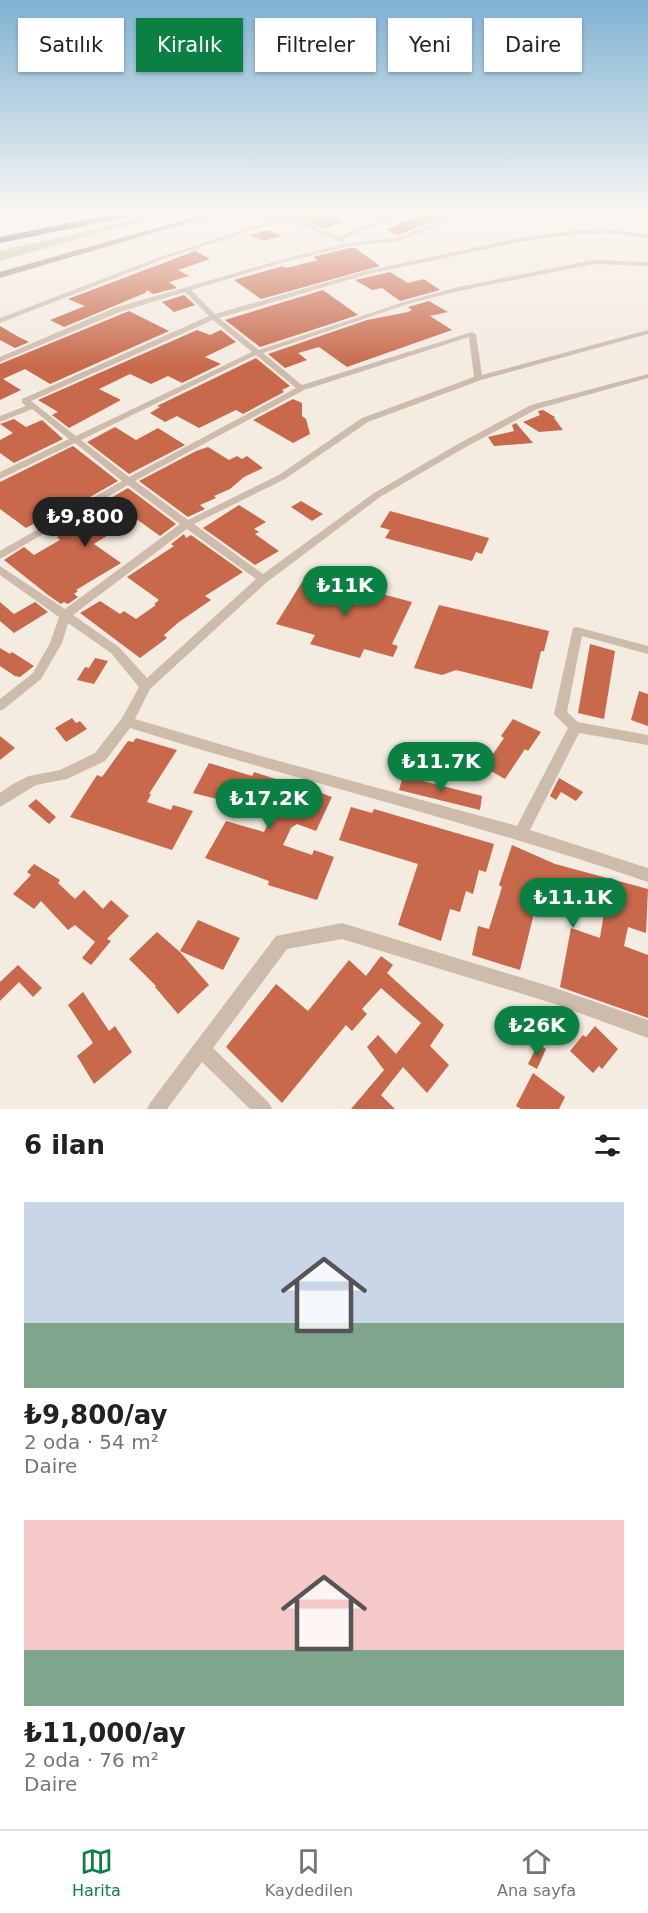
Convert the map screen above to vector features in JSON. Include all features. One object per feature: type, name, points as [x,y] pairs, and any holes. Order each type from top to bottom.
[{"type":"main road","points":[[0,268],[15,264]]},
{"type":"main road","points":[[0,275],[39,264]]},
{"type":"street","points":[[0,321],[147,264]]},
{"type":"street","points":[[0,360],[117,310],[277,264]]},
{"type":"street","points":[[263,579],[128,481],[25,401],[213,317],[368,272],[407,264]]},
{"type":"street","points":[[0,476],[247,356],[409,302],[458,289],[585,264]]},
{"type":"street","points":[[186,289],[213,317],[301,388]]},
{"type":"street","points":[[0,706],[37,676],[56,643],[64,615],[187,524],[282,477],[365,420],[478,378],[648,333]]},
{"type":"street","points":[[0,556],[128,481],[301,388],[472,334],[478,378]]},
{"type":"street","points":[[0,801],[34,780],[62,775],[100,757],[127,722],[146,686],[263,579],[377,495],[534,407],[648,376]]},
{"type":"street","points":[[0,419],[33,406]]},
{"type":"street","points":[[0,570],[115,650],[146,686]]},
{"type":"street","points":[[648,650],[577,631],[560,714],[575,728],[648,740]]},
{"type":"street","points":[[127,722],[194,744],[449,812],[648,875]]},
{"type":"street","points":[[521,834],[575,728]]},
{"type":"street","points":[[156,1109],[282,942],[342,931],[552,995],[648,1029]]},
{"type":"street","points":[[201,1049],[264,1109]]},
{"type":"building","points":[[161,264],[196,264],[178,270],[189,276],[169,282],[177,288],[153,294],[147,290],[145,293],[64,327],[50,320],[85,306],[68,299]]},
{"type":"building","points":[[303,264],[377,264],[380,266],[261,299],[234,280],[283,266],[286,268]]},
{"type":"building","points":[[390,272],[408,283],[424,279],[440,290],[400,301],[382,288],[372,290],[355,280]]},
{"type":"building","points":[[323,290],[358,315],[260,347],[225,320]]},
{"type":"building","points":[[184,295],[195,305],[174,312],[162,302]]},
{"type":"building","points":[[429,301],[448,312],[430,316],[452,330],[347,367],[319,347],[298,353],[307,360],[285,368],[268,354],[367,320],[408,312],[412,310],[408,307]]},
{"type":"building","points":[[129,311],[169,331],[50,384],[25,369],[3,379],[21,390],[0,400],[0,364]]},
{"type":"building","points":[[0,326],[29,342],[15,348],[0,340]]},
{"type":"building","points":[[197,330],[210,335],[221,330],[236,342],[205,357],[221,364],[182,383],[168,376],[151,384],[130,374],[99,389],[121,400],[69,428],[52,415],[58,412],[38,400]]},
{"type":"building","points":[[256,358],[290,386],[282,390],[284,392],[243,414],[236,410],[199,428],[177,416],[165,422],[150,413],[160,407],[157,406]]},
{"type":"building","points":[[293,399],[302,403],[302,416],[306,419],[310,434],[293,443],[253,420]]},
{"type":"building","points":[[543,410],[555,417],[563,430],[539,432],[523,422],[540,415],[538,411]]},
{"type":"building","points":[[14,419],[26,427],[42,420],[63,439],[14,463],[0,453],[0,440],[13,433],[0,424]]},
{"type":"building","points":[[516,423],[533,443],[494,446],[488,437],[514,431],[512,425]]},
{"type":"building","points":[[115,427],[136,440],[158,428],[185,445],[129,474],[87,442]]},
{"type":"building","points":[[73,446],[118,481],[85,500],[82,498],[26,528],[0,509],[0,482]]},
{"type":"building","points":[[208,447],[229,460],[237,456],[242,459],[247,456],[263,468],[244,477],[230,489],[214,496],[216,498],[200,505],[205,509],[188,517],[139,481],[196,451]]},
{"type":"building","points":[[128,488],[176,524],[160,536],[135,518],[94,544],[121,563],[76,590],[78,591],[74,594],[78,597],[68,604],[64,602],[61,604],[4,560],[24,547],[34,555],[60,540],[57,537],[102,511],[95,507]]},
{"type":"building","points":[[301,501],[323,514],[312,521],[291,507]]},
{"type":"building","points":[[239,505],[266,522],[254,529],[259,532],[255,534],[279,551],[255,565],[203,528]]},
{"type":"building","points":[[390,511],[489,538],[482,554],[476,552],[472,561],[385,538],[390,530],[380,527]]},
{"type":"building","points":[[184,534],[186,538],[191,535],[243,572],[205,596],[211,600],[179,622],[164,635],[167,638],[140,658],[80,613],[100,601],[120,614],[124,611],[136,619],[156,605],[154,604],[159,600],[127,577],[174,546],[171,544]]},
{"type":"building","points":[[307,574],[412,602],[392,644],[398,646],[393,657],[364,649],[360,658],[310,644],[315,635],[276,624]]},
{"type":"building","points":[[0,602],[14,614],[35,602],[48,612],[14,633],[0,621]]},
{"type":"building","points":[[439,605],[549,631],[544,651],[541,651],[532,689],[456,670],[442,675],[414,668]]},
{"type":"building","points":[[590,644],[615,651],[604,719],[578,713]]},
{"type":"building","points":[[0,648],[10,654],[12,652],[34,666],[20,677],[15,676],[0,666]]},
{"type":"building","points":[[95,658],[108,661],[94,684],[77,680],[85,667],[89,668]]},
{"type":"building","points":[[639,691],[648,694],[648,726],[631,720]]},
{"type":"building","points":[[72,718],[76,723],[80,721],[87,729],[66,742],[55,728]]},
{"type":"building","points":[[513,719],[541,732],[528,751],[525,749],[505,779],[484,767],[504,738],[501,736]]},
{"type":"building","points":[[0,736],[15,748],[0,760]]},
{"type":"building","points":[[136,738],[177,750],[149,794],[151,794],[147,802],[171,810],[173,805],[193,811],[172,850],[70,817],[97,775],[102,777],[128,741],[133,742]]},
{"type":"building","points":[[209,763],[252,776],[254,772],[288,783],[289,781],[332,797],[316,831],[297,824],[291,828],[283,845],[312,855],[314,850],[334,857],[317,900],[268,885],[269,881],[205,858],[226,821],[264,832],[273,813],[193,793]]},
{"type":"building","points":[[403,776],[482,796],[480,810],[399,790]]},
{"type":"building","points":[[559,778],[583,792],[576,801],[561,792],[556,800],[550,796]]},
{"type":"building","points":[[36,799],[56,817],[49,824],[28,806]]},
{"type":"building","points":[[351,807],[372,813],[374,809],[494,844],[486,872],[479,870],[473,894],[466,891],[460,912],[450,909],[441,941],[398,925],[418,864],[339,840]]},
{"type":"building","points":[[512,845],[555,864],[648,889],[646,933],[628,927],[624,946],[648,955],[648,1018],[560,987],[571,928],[600,938],[604,913],[575,904],[574,911],[537,901],[520,970],[472,955],[478,926],[489,929],[502,887],[499,885]]},
{"type":"building","points":[[34,864],[60,880],[58,883],[75,899],[84,890],[103,909],[111,900],[129,916],[107,939],[111,941],[91,965],[82,958],[95,942],[75,925],[68,930],[41,901],[34,909],[13,894],[31,875],[27,872]]},
{"type":"building","points":[[198,920],[240,938],[223,970],[180,951]]},
{"type":"building","points":[[157,932],[180,952],[209,985],[178,1014],[156,986],[129,959]]},
{"type":"building","points":[[381,956],[393,965],[387,973],[444,1025],[430,1046],[449,1065],[427,1093],[403,1067],[381,1095],[395,1109],[351,1109],[384,1070],[367,1047],[378,1035],[396,1054],[421,1023],[381,988],[362,1009],[367,1014],[352,1031],[346,1025],[282,1103],[226,1047],[276,984],[308,1011],[349,960],[366,976]]},
{"type":"building","points":[[18,965],[42,988],[33,997],[19,982],[0,1001],[0,982]]},
{"type":"building","points":[[83,992],[109,1031],[115,1026],[132,1052],[94,1084],[77,1056],[93,1043],[68,1005]]},
{"type":"building","points":[[595,1026],[618,1049],[602,1069],[599,1066],[593,1073],[570,1051],[583,1035],[586,1037]]},
{"type":"building","points":[[538,1044],[546,1049],[537,1069],[528,1064]]},
{"type":"building","points":[[533,1073],[565,1097],[559,1109],[521,1109],[516,1106]]}]
